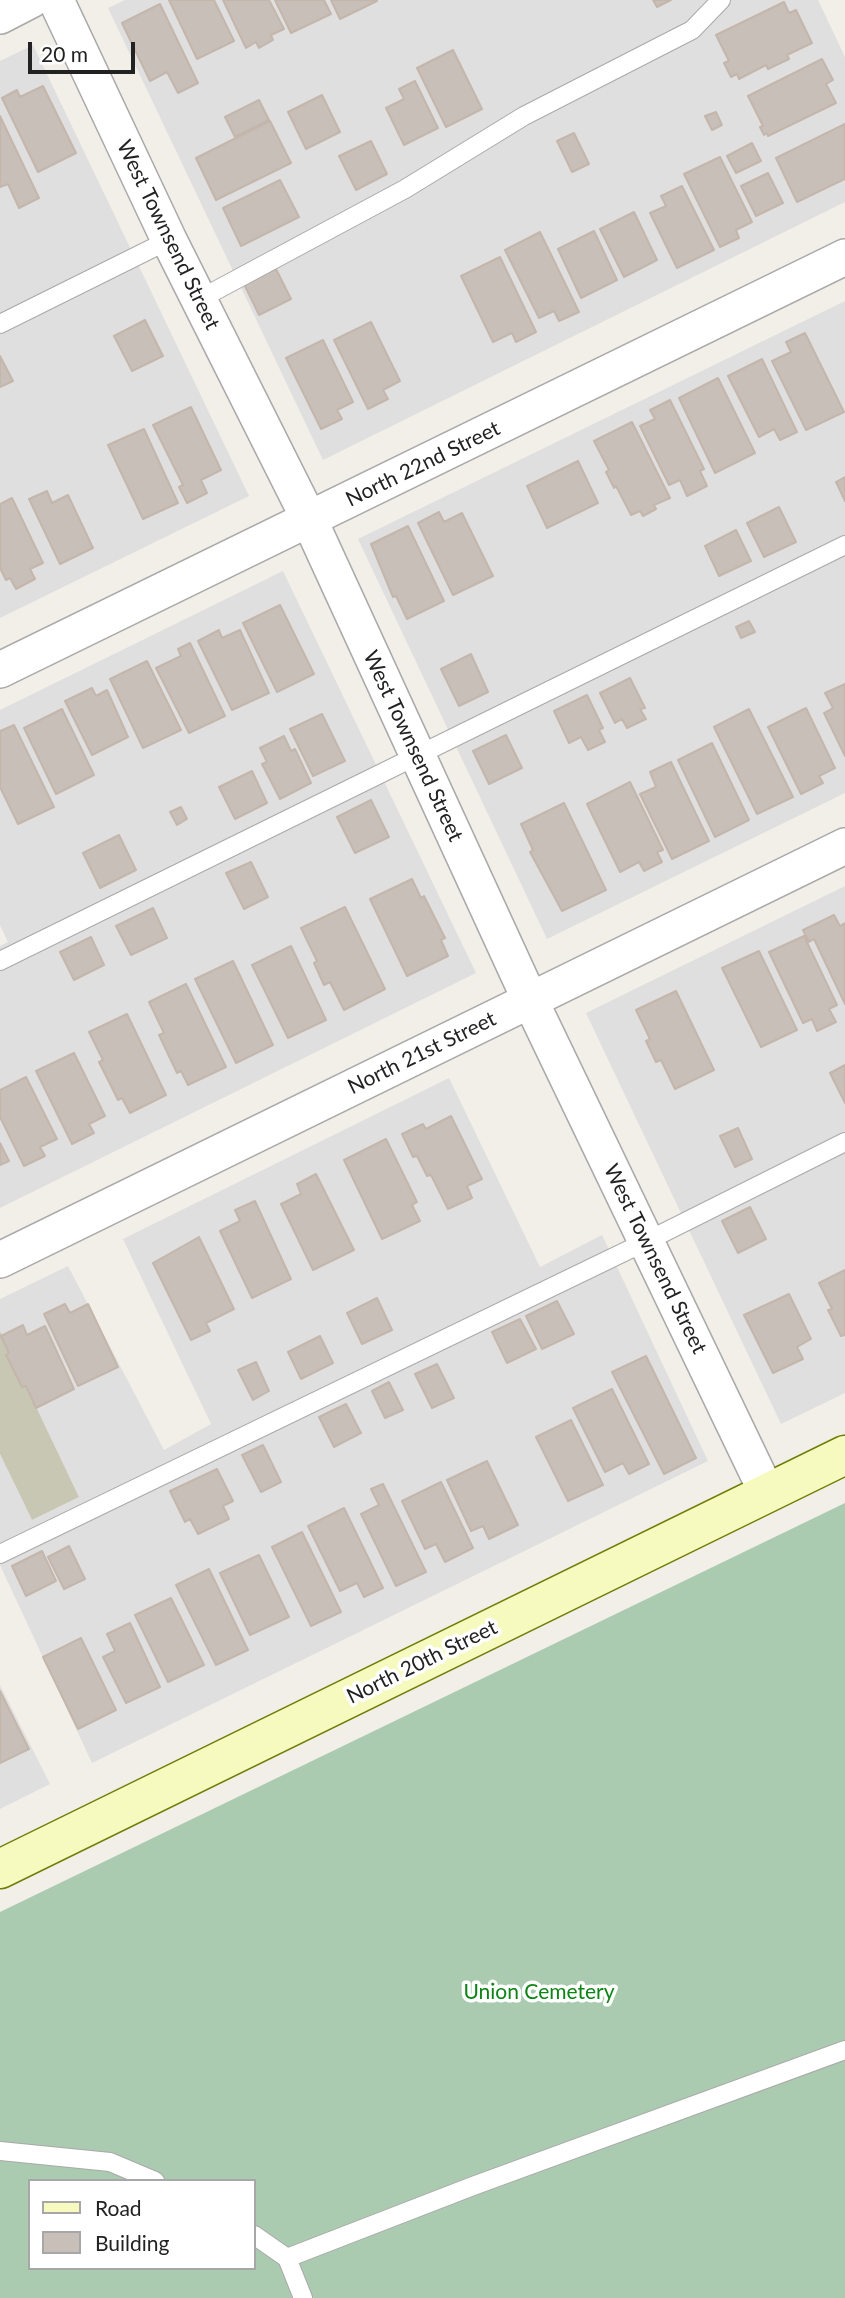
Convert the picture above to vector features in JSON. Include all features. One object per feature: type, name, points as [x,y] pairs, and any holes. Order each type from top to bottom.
[{"type":"main road","name":"North 20th Street","points":[[0,1868],[845,1455]]},
{"type":"street","points":[[0,16],[32,0]]},
{"type":"street","name":"West Townsend Street","points":[[56,0],[198,300],[309,519],[530,1000],[767,1493]]},
{"type":"street","name":"North 22nd Street","points":[[0,670],[845,257]]},
{"type":"street","name":"North 21st Street","points":[[0,1260],[845,846]]},
{"type":"lane","points":[[198,300],[405,189],[524,116],[692,30],[721,0]]},
{"type":"lane","points":[[0,324],[169,240]]},
{"type":"lane","points":[[0,961],[845,545]]},
{"type":"lane","points":[[0,1554],[647,1241],[845,1142]]},
{"type":"lane","points":[[287,2258],[473,2186],[845,2050]]},
{"type":"lane","points":[[0,2151],[110,2162],[150,2179]]},
{"type":"lane","points":[[256,2236],[287,2258],[303,2298]]},
{"type":"shaded area","points":[[125,0],[818,0],[845,57],[845,202],[323,460],[108,8]]},
{"type":"shaded area","points":[[33,45],[249,496],[0,618],[0,61]]},
{"type":"shaded area","points":[[845,301],[845,793],[547,939],[358,539]]},
{"type":"shaded area","points":[[283,571],[476,973],[0,1208],[0,946],[8,942],[0,925],[0,710]]},
{"type":"shaded area","points":[[845,886],[845,1393],[781,1424],[586,1013]]},
{"type":"shaded area","points":[[449,1078],[540,1267],[602,1235],[708,1461],[92,1763],[0,1565],[0,1454],[32,1520],[79,1497],[0,1331],[0,1299],[68,1266],[164,1450],[211,1424],[123,1239]]},
{"type":"shaded area","points":[[0,1331],[79,1497],[32,1520],[0,1454]]},
{"type":"shaded area","points":[[0,1685],[50,1784],[0,1809]]},
{"type":"green space","name":"Union Cemetery","points":[[845,1503],[845,2298],[0,2298],[0,1912]]},
{"type":"building","points":[[169,0],[214,0],[234,41],[197,59]]},
{"type":"building","points":[[223,0],[269,0],[284,29],[271,35],[273,40],[259,48],[256,42],[246,48]]},
{"type":"building","points":[[275,0],[324,0],[331,14],[291,33]]},
{"type":"building","points":[[331,0],[376,0],[377,1],[340,19]]},
{"type":"building","points":[[653,0],[671,0],[657,7]]},
{"type":"building","points":[[784,2],[789,13],[796,10],[812,43],[787,55],[789,59],[768,69],[766,65],[739,79],[737,74],[731,77],[724,63],[729,61],[716,35]]},
{"type":"building","points":[[160,4],[198,83],[178,93],[167,72],[150,81],[122,23]]},
{"type":"building","points":[[453,50],[482,109],[446,127],[417,68]]},
{"type":"building","points":[[822,59],[833,80],[826,84],[836,103],[768,136],[767,133],[764,135],[760,127],[763,126],[748,96]]},
{"type":"building","points":[[415,81],[438,128],[404,145],[386,108],[404,99],[399,89]]},
{"type":"building","points":[[43,86],[76,153],[38,172],[2,98],[17,90],[20,97]]},
{"type":"building","points":[[322,95],[340,132],[306,149],[288,112]]},
{"type":"building","points":[[259,100],[269,120],[235,137],[225,117]]},
{"type":"building","points":[[716,112],[722,125],[712,130],[705,116]]},
{"type":"building","points":[[0,116],[39,198],[19,208],[8,184],[0,187]]},
{"type":"building","points":[[270,121],[291,163],[216,200],[196,158]]},
{"type":"building","points":[[845,124],[845,179],[797,202],[776,158]]},
{"type":"building","points":[[574,133],[589,164],[572,172],[557,141]]},
{"type":"building","points":[[371,141],[387,174],[356,190],[339,156]]},
{"type":"building","points":[[752,143],[761,161],[736,173],[727,156]]},
{"type":"building","points":[[720,157],[752,222],[736,230],[739,238],[720,247],[684,174]]},
{"type":"building","points":[[768,173],[783,203],[756,216],[741,186]]},
{"type":"building","points":[[280,180],[299,217],[241,246],[223,208]]},
{"type":"building","points":[[682,186],[714,250],[677,268],[650,213],[666,206],[661,196]]},
{"type":"building","points":[[634,212],[657,260],[624,277],[600,229]]},
{"type":"building","points":[[594,231],[617,280],[581,298],[558,249]]},
{"type":"building","points":[[540,232],[579,312],[559,321],[554,311],[539,318],[505,250]]},
{"type":"building","points":[[500,257],[536,332],[516,342],[512,333],[493,342],[461,276]]},
{"type":"building","points":[[276,269],[291,299],[259,315],[244,284]]},
{"type":"building","points":[[145,320],[163,356],[132,371],[114,336]]},
{"type":"building","points":[[371,322],[400,381],[383,390],[388,399],[368,409],[334,340]]},
{"type":"building","points":[[805,333],[844,412],[806,430],[772,361],[791,352],[786,342]]},
{"type":"building","points":[[323,340],[353,402],[337,410],[342,419],[321,429],[286,358]]},
{"type":"building","points":[[0,356],[13,381],[0,387]]},
{"type":"building","points":[[762,359],[797,432],[780,440],[774,429],[759,437],[728,376]]},
{"type":"building","points":[[718,378],[755,453],[715,473],[679,398]]},
{"type":"building","points":[[670,400],[704,469],[700,471],[707,486],[687,496],[680,480],[669,485],[640,426],[655,419],[650,410]]},
{"type":"building","points":[[191,407],[221,470],[201,480],[207,493],[187,503],[179,487],[183,485],[153,425]]},
{"type":"building","points":[[632,422],[670,498],[654,505],[656,509],[643,516],[640,511],[631,515],[606,472],[609,470],[594,441]]},
{"type":"building","points":[[144,429],[178,503],[143,519],[108,445]]},
{"type":"building","points":[[578,461],[598,503],[547,528],[527,486]]},
{"type":"building","points":[[845,477],[845,501],[836,482]]},
{"type":"building","points":[[47,491],[52,503],[68,495],[93,548],[60,564],[29,499]]},
{"type":"building","points":[[12,498],[43,563],[30,569],[35,579],[16,589],[10,578],[6,580],[0,568],[0,504]]},
{"type":"building","points":[[779,507],[796,542],[764,557],[747,523]]},
{"type":"building","points":[[439,512],[444,522],[462,513],[493,576],[453,595],[418,523]]},
{"type":"building","points":[[408,526],[444,601],[407,619],[396,596],[393,597],[371,544]]},
{"type":"building","points":[[736,530],[751,561],[719,576],[705,546]]},
{"type":"building","points":[[280,605],[314,674],[277,692],[243,623]]},
{"type":"building","points":[[749,621],[755,632],[741,638],[736,627]]},
{"type":"building","points":[[219,630],[222,638],[240,630],[269,693],[232,710],[198,641]]},
{"type":"building","points":[[190,643],[225,716],[189,733],[156,668],[181,656],[178,649]]},
{"type":"building","points":[[471,654],[488,692],[459,706],[441,669]]},
{"type":"building","points":[[147,661],[181,730],[143,748],[110,679]]},
{"type":"building","points":[[630,678],[645,708],[640,709],[646,719],[627,728],[622,719],[615,723],[600,693]]},
{"type":"building","points":[[845,684],[845,756],[824,713],[833,708],[825,693]]},
{"type":"building","points":[[92,688],[96,696],[107,690],[128,737],[92,755],[65,701]]},
{"type":"building","points":[[587,695],[603,728],[599,730],[605,742],[588,750],[581,737],[569,743],[554,711]]},
{"type":"building","points":[[806,708],[835,768],[819,776],[823,783],[801,794],[768,727]]},
{"type":"building","points":[[62,709],[94,775],[56,794],[24,728]]},
{"type":"building","points":[[749,709],[793,797],[757,814],[714,727]]},
{"type":"building","points":[[322,714],[345,761],[313,776],[290,729]]},
{"type":"building","points":[[14,725],[54,807],[18,824],[0,787],[0,731]]},
{"type":"building","points":[[506,735],[522,768],[489,784],[473,751]]},
{"type":"building","points":[[284,736],[291,751],[295,749],[311,783],[280,799],[262,764],[267,762],[260,748]]},
{"type":"building","points":[[712,743],[749,820],[715,837],[678,760]]},
{"type":"building","points":[[671,762],[709,841],[672,859],[640,794],[656,787],[650,772]]},
{"type":"building","points":[[252,771],[267,803],[235,819],[219,787]]},
{"type":"building","points":[[630,782],[663,850],[657,852],[662,862],[644,871],[639,862],[620,872],[587,804]]},
{"type":"building","points":[[371,800],[389,837],[355,853],[337,817]]},
{"type":"building","points":[[564,803],[606,890],[562,911],[530,852],[533,850],[521,824]]},
{"type":"building","points":[[181,807],[187,819],[177,825],[170,812]]},
{"type":"building","points":[[119,835],[136,870],[100,888],[83,853]]},
{"type":"building","points":[[251,862],[268,897],[244,909],[226,873]]},
{"type":"building","points":[[412,879],[421,898],[424,896],[445,938],[441,940],[448,956],[407,976],[370,899]]},
{"type":"building","points":[[345,907],[385,989],[344,1010],[330,982],[324,985],[314,963],[317,961],[301,928]]},
{"type":"building","points":[[153,908],[167,938],[131,955],[116,926]]},
{"type":"building","points":[[834,915],[840,926],[845,923],[845,1004],[814,939],[809,942],[803,930]]},
{"type":"building","points":[[804,936],[837,1005],[829,1009],[836,1022],[817,1031],[812,1019],[803,1023],[769,952]]},
{"type":"building","points":[[91,937],[104,965],[74,980],[60,952]]},
{"type":"building","points":[[291,946],[326,1020],[288,1038],[252,965]]},
{"type":"building","points":[[759,951],[797,1030],[761,1047],[722,968]]},
{"type":"building","points":[[233,961],[273,1045],[236,1063],[195,979]]},
{"type":"building","points":[[186,984],[226,1067],[188,1085],[181,1071],[177,1073],[159,1035],[164,1033],[149,1002]]},
{"type":"building","points":[[676,991],[714,1070],[675,1089],[661,1060],[656,1062],[646,1041],[650,1039],[636,1010]]},
{"type":"building","points":[[127,1014],[166,1095],[130,1113],[122,1098],[118,1100],[99,1062],[103,1060],[89,1032]]},
{"type":"building","points":[[74,1053],[105,1116],[89,1124],[94,1133],[72,1144],[36,1071]]},
{"type":"building","points":[[845,1065],[845,1103],[830,1073]]},
{"type":"building","points":[[26,1077],[57,1139],[40,1147],[45,1156],[24,1166],[0,1117],[0,1090]]},
{"type":"building","points":[[451,1116],[482,1179],[467,1186],[472,1198],[448,1209],[431,1175],[427,1176],[417,1156],[413,1157],[402,1134],[423,1124],[426,1129]]},
{"type":"building","points":[[738,1128],[752,1159],[735,1167],[720,1136]]},
{"type":"building","points":[[386,1139],[417,1202],[412,1205],[420,1221],[382,1239],[344,1160]]},
{"type":"building","points":[[0,1143],[9,1161],[0,1165]]},
{"type":"building","points":[[316,1174],[354,1250],[313,1270],[281,1204],[301,1194],[297,1184]]},
{"type":"building","points":[[255,1201],[291,1279],[252,1298],[220,1231],[240,1221],[235,1210]]},
{"type":"building","points":[[750,1207],[766,1239],[738,1253],[722,1221]]},
{"type":"building","points":[[199,1237],[234,1309],[206,1323],[210,1331],[191,1340],[153,1263]]},
{"type":"building","points":[[845,1270],[845,1335],[841,1336],[819,1283]]},
{"type":"building","points":[[789,1294],[811,1339],[797,1347],[803,1359],[773,1373],[744,1315]]},
{"type":"building","points":[[377,1298],[392,1330],[362,1344],[347,1313]]},
{"type":"building","points":[[557,1301],[574,1334],[542,1349],[526,1316]]},
{"type":"building","points":[[65,1304],[70,1313],[88,1304],[118,1367],[78,1386],[44,1314]]},
{"type":"building","points":[[520,1319],[536,1349],[507,1363],[492,1332]]},
{"type":"building","points":[[23,1325],[27,1335],[45,1326],[74,1389],[36,1408],[26,1386],[22,1387],[6,1355],[9,1353],[1,1336]]},
{"type":"building","points":[[320,1336],[333,1363],[301,1379],[288,1352]]},
{"type":"building","points":[[646,1356],[696,1458],[664,1474],[612,1372]]},
{"type":"building","points":[[256,1362],[269,1391],[253,1400],[238,1370]]},
{"type":"building","points":[[437,1364],[454,1398],[432,1408],[415,1374]]},
{"type":"building","points":[[389,1382],[403,1410],[385,1418],[372,1391]]},
{"type":"building","points":[[612,1389],[649,1464],[629,1474],[623,1463],[605,1472],[573,1408]]},
{"type":"building","points":[[346,1404],[361,1433],[334,1447],[319,1417]]},
{"type":"building","points":[[571,1420],[603,1485],[568,1501],[536,1437]]},
{"type":"building","points":[[263,1445],[281,1482],[261,1492],[242,1455]]},
{"type":"building","points":[[487,1461],[518,1525],[489,1539],[483,1526],[471,1531],[447,1480]]},
{"type":"building","points":[[217,1469],[233,1501],[223,1506],[229,1519],[198,1534],[190,1519],[185,1522],[170,1491]]},
{"type":"building","points":[[441,1482],[473,1548],[445,1562],[436,1544],[425,1549],[402,1501]]},
{"type":"building","points":[[383,1484],[426,1572],[396,1586],[361,1514],[379,1505],[371,1489]]},
{"type":"building","points":[[344,1508],[383,1588],[364,1597],[357,1583],[340,1591],[308,1526]]},
{"type":"building","points":[[302,1532],[341,1612],[311,1626],[272,1547]]},
{"type":"building","points":[[69,1546],[85,1579],[64,1589],[48,1557]]},
{"type":"building","points":[[42,1551],[56,1581],[26,1596],[12,1566]]},
{"type":"building","points":[[259,1555],[289,1617],[250,1635],[220,1573]]},
{"type":"building","points":[[209,1569],[248,1650],[216,1665],[176,1585]]},
{"type":"building","points":[[171,1598],[204,1665],[168,1682],[135,1615]]},
{"type":"building","points":[[130,1623],[160,1687],[126,1703],[103,1657],[115,1651],[107,1634]]},
{"type":"building","points":[[81,1638],[116,1710],[78,1729],[43,1657]]},
{"type":"building","points":[[0,1691],[29,1749],[0,1763]]}]
